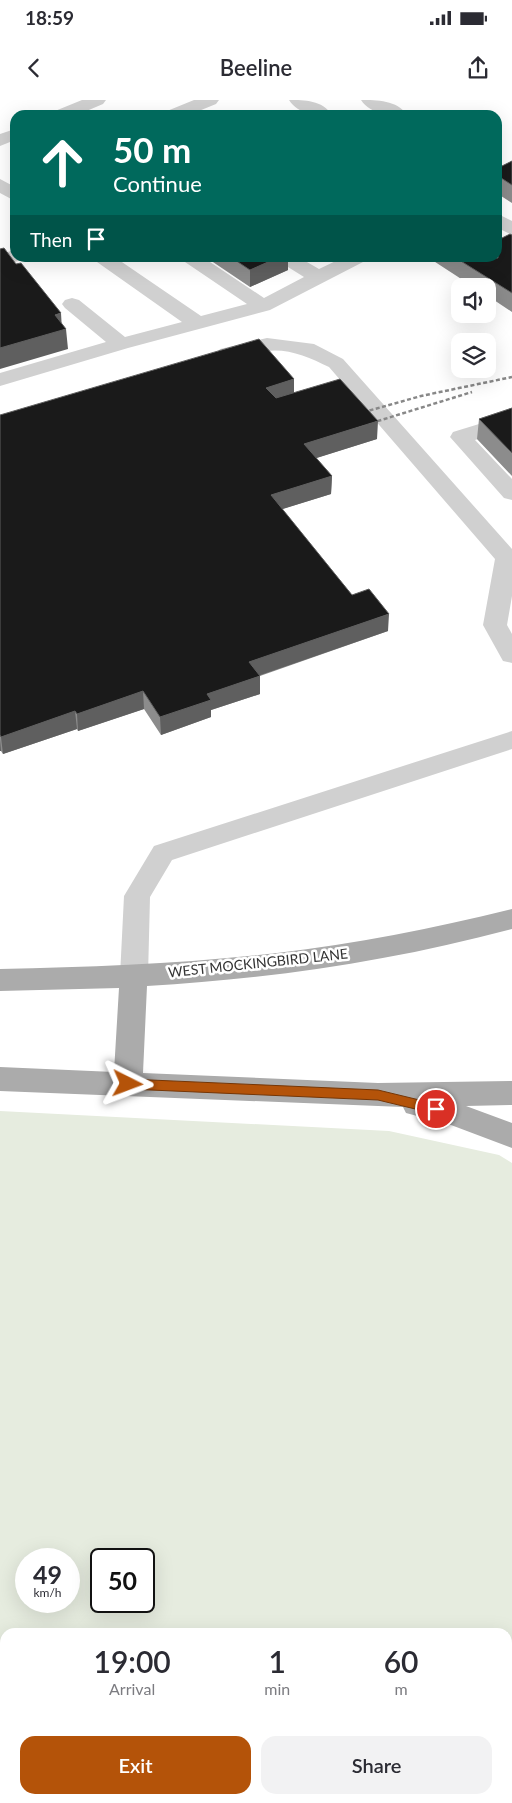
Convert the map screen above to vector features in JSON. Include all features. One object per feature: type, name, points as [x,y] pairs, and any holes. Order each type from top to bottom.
[{"type":"main road","name":"WEST MOCKINGBIRD LANE","points":[[0,980],[134,976],[320,959],[463,932],[512,919]]},
{"type":"main road","points":[[128,1084],[134,976]]},
{"type":"main road","points":[[0,1079],[378,1095],[512,1093]]},
{"type":"main road","points":[[378,1095],[455,1114],[512,1136]]},
{"type":"street","points":[[73,110],[97,100]]},
{"type":"street","points":[[185,110],[210,100]]},
{"type":"street","points":[[298,100],[315,110]]},
{"type":"street","points":[[370,100],[389,110]]},
{"type":"street","points":[[110,262],[198,323]]},
{"type":"street","points":[[198,262],[263,306]]},
{"type":"street","points":[[293,262],[318,278]]},
{"type":"street","points":[[0,380],[121,344],[263,306],[348,262]]},
{"type":"street","points":[[72,304],[121,344]]},
{"type":"street","points":[[203,360],[266,344],[307,348],[336,363],[508,558],[495,625],[512,655]]},
{"type":"street","points":[[512,421],[461,437],[512,493]]},
{"type":"street","points":[[134,976],[137,896],[163,853],[512,740]]},
{"type":"shaded area","points":[[0,1111],[389,1131],[499,1155],[512,1163],[512,1628],[0,1628]]},
{"type":"building","points":[[512,161],[512,185],[502,179],[502,166]]},
{"type":"building","points":[[510,234],[512,235],[512,293],[496,283],[496,278],[488,278],[462,262],[502,262],[502,238]]},
{"type":"building","points":[[4,248],[10,256],[10,262],[21,263],[61,313],[55,315],[66,329],[0,348],[0,249]]},
{"type":"building","points":[[238,262],[268,262],[250,270]]},
{"type":"building","points":[[259,339],[294,379],[266,388],[276,398],[340,379],[378,421],[304,444],[332,476],[271,495],[352,595],[369,589],[389,614],[249,662],[260,676],[207,694],[211,700],[160,717],[143,691],[77,714],[75,711],[1,737],[0,415]]},
{"type":"building","points":[[512,408],[512,453],[479,419]]},
{"type":"railway","points":[[357,414],[421,396],[512,377]]},
{"type":"railway","points":[[365,425],[472,392]]},
{"type":"route","points":[[128,1084],[378,1095],[436,1109]]}]
